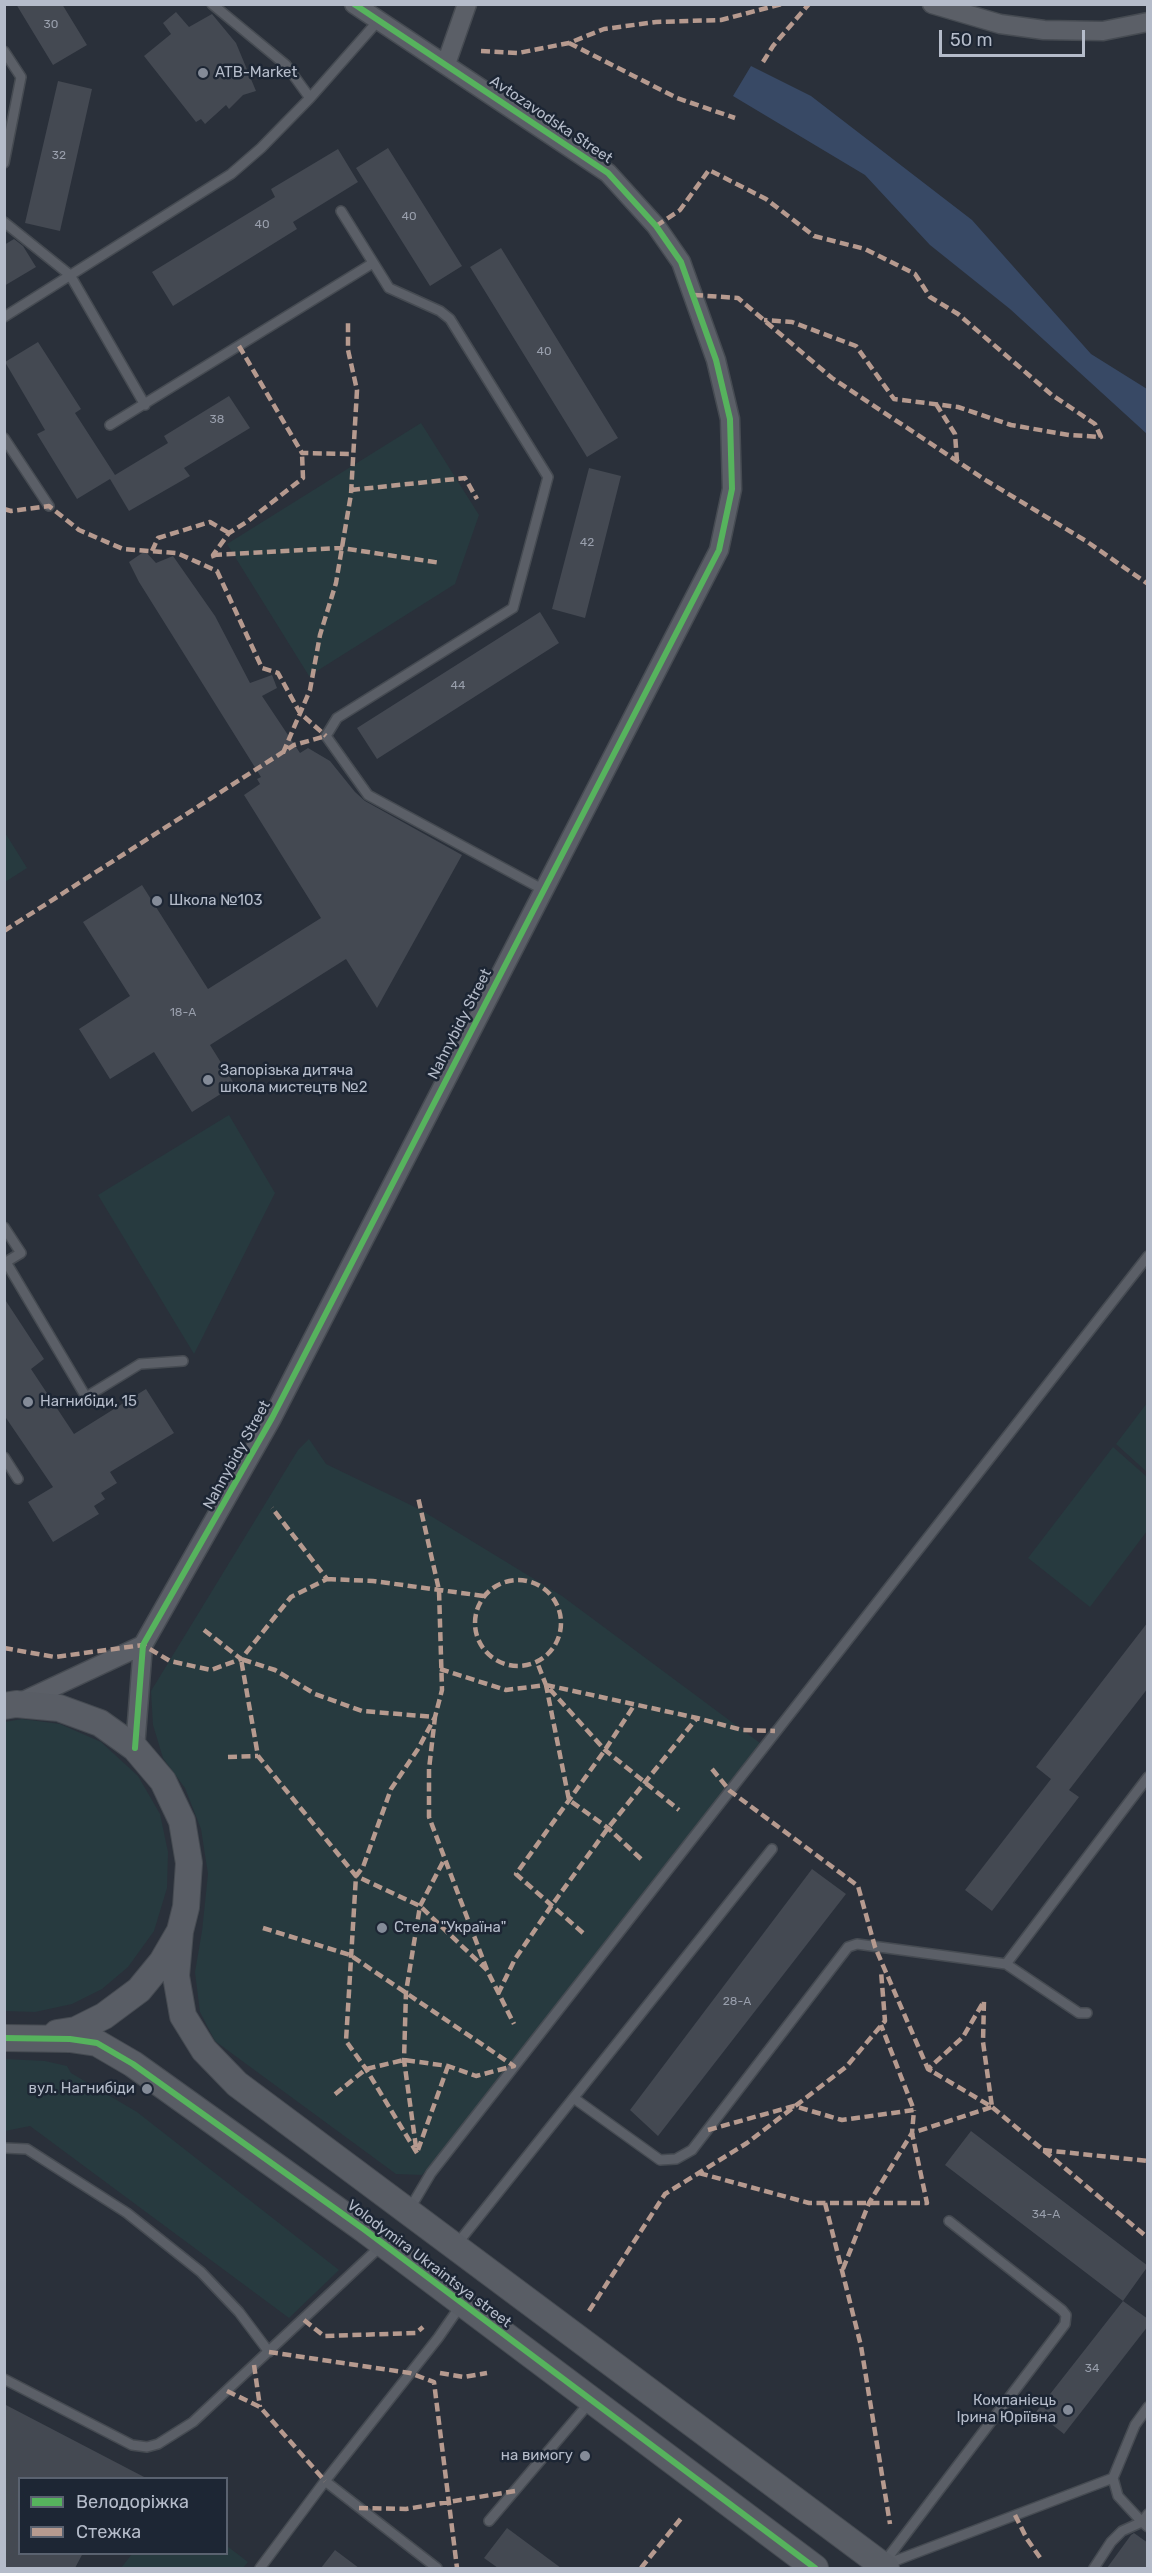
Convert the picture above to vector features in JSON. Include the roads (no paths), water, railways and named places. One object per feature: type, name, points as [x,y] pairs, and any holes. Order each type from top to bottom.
[{"type":"street","name":"Avtozavodska Street","points":[[354,4],[608,173],[656,226],[681,262],[694,295]]},
{"type":"street","points":[[446,64],[468,4]]},
{"type":"street","points":[[932,4],[1000,24],[1044,30],[1102,31],[1148,22]]},
{"type":"street","name":"Nahnybidy Street","points":[[135,1748],[143,1645],[272,1418],[542,889],[719,550],[732,489],[730,419],[716,360],[694,295]]},
{"type":"street","points":[[8,1705],[143,1645]]},
{"type":"street","name":"Volodymira Ukraintsya street","points":[[8,1705],[59,1708],[100,1723],[135,1748],[163,1781],[182,1821],[189,1863],[186,1907],[180,1931],[176,1976],[183,2016],[204,2050],[237,2084],[409,2210],[882,2568]]},
{"type":"street","name":"Volodymira Ukraintsya street","points":[[10,2039],[76,2030],[104,2016],[139,1990],[162,1962],[180,1931]]},
{"type":"street","name":"Volodymira Ukraintsya street","points":[[10,2039],[70,2039],[97,2043],[133,2064],[383,2243],[815,2568]]},
{"type":"lane","points":[[212,4],[286,65],[310,98]]},
{"type":"lane","points":[[4,317],[231,174],[261,148],[310,98],[378,21]]},
{"type":"lane","points":[[4,51],[21,77],[4,163]]},
{"type":"lane","points":[[341,211],[389,288],[440,311],[450,319],[548,477],[513,608],[337,718],[326,736],[368,795],[542,889]]},
{"type":"lane","points":[[4,222],[70,275],[145,405]]},
{"type":"lane","points":[[110,425],[374,263]]},
{"type":"lane","points":[[4,438],[49,506]]},
{"type":"lane","points":[[4,1227],[21,1253],[6,1262],[86,1397],[140,1364],[183,1361]]},
{"type":"lane","points":[[409,2210],[431,2173],[1148,1256]]},
{"type":"lane","points":[[4,1457],[18,1479]]},
{"type":"lane","points":[[1006,1964],[1148,1777]]},
{"type":"lane","points":[[456,2246],[772,1849]]},
{"type":"lane","points":[[575,2099],[660,2160],[676,2159],[692,2151],[848,1947],[858,1944],[1006,1964],[1079,2013],[1087,2013]]},
{"type":"lane","points":[[4,2148],[27,2149],[127,2213],[201,2271],[239,2312],[269,2352]]},
{"type":"lane","points":[[882,2568],[1065,2324],[1066,2316],[1062,2310],[949,2221]]},
{"type":"lane","points":[[4,2379],[132,2445],[147,2447],[171,2438],[193,2422],[383,2243]]},
{"type":"lane","points":[[260,2568],[325,2481],[438,2338],[462,2303]]},
{"type":"lane","points":[[489,2521],[592,2401]]},
{"type":"lane","points":[[1094,2568],[1122,2531],[1146,2521],[1118,2496],[1113,2478],[1135,2426],[1148,2407]]},
{"type":"lane","points":[[882,2568],[1113,2478]]},
{"type":"lane","points":[[325,2481],[437,2568]]},
{"type":"water","points":[[751,66],[811,96],[972,220],[1091,354],[1147,389],[1147,434],[1010,309],[930,245],[865,175],[733,96]]},
{"type":"place","name":"ATB-Market","points":[[203,73]]},
{"type":"place","name":"Школа №103","points":[[157,901]]},
{"type":"place","name":"Запорізька дитяча школа мистецтв №2","points":[[208,1080]]},
{"type":"place","name":"Нагнибіди, 15","points":[[28,1402]]},
{"type":"place","name":"Стела \"Україна\"","points":[[382,1928]]},
{"type":"place","name":"вул. Нагнибіди","points":[[147,2089]]},
{"type":"place","name":"Компанієць Ірина Юріївна","points":[[1068,2410]]},
{"type":"place","name":"на вимогу","points":[[585,2456]]}]
